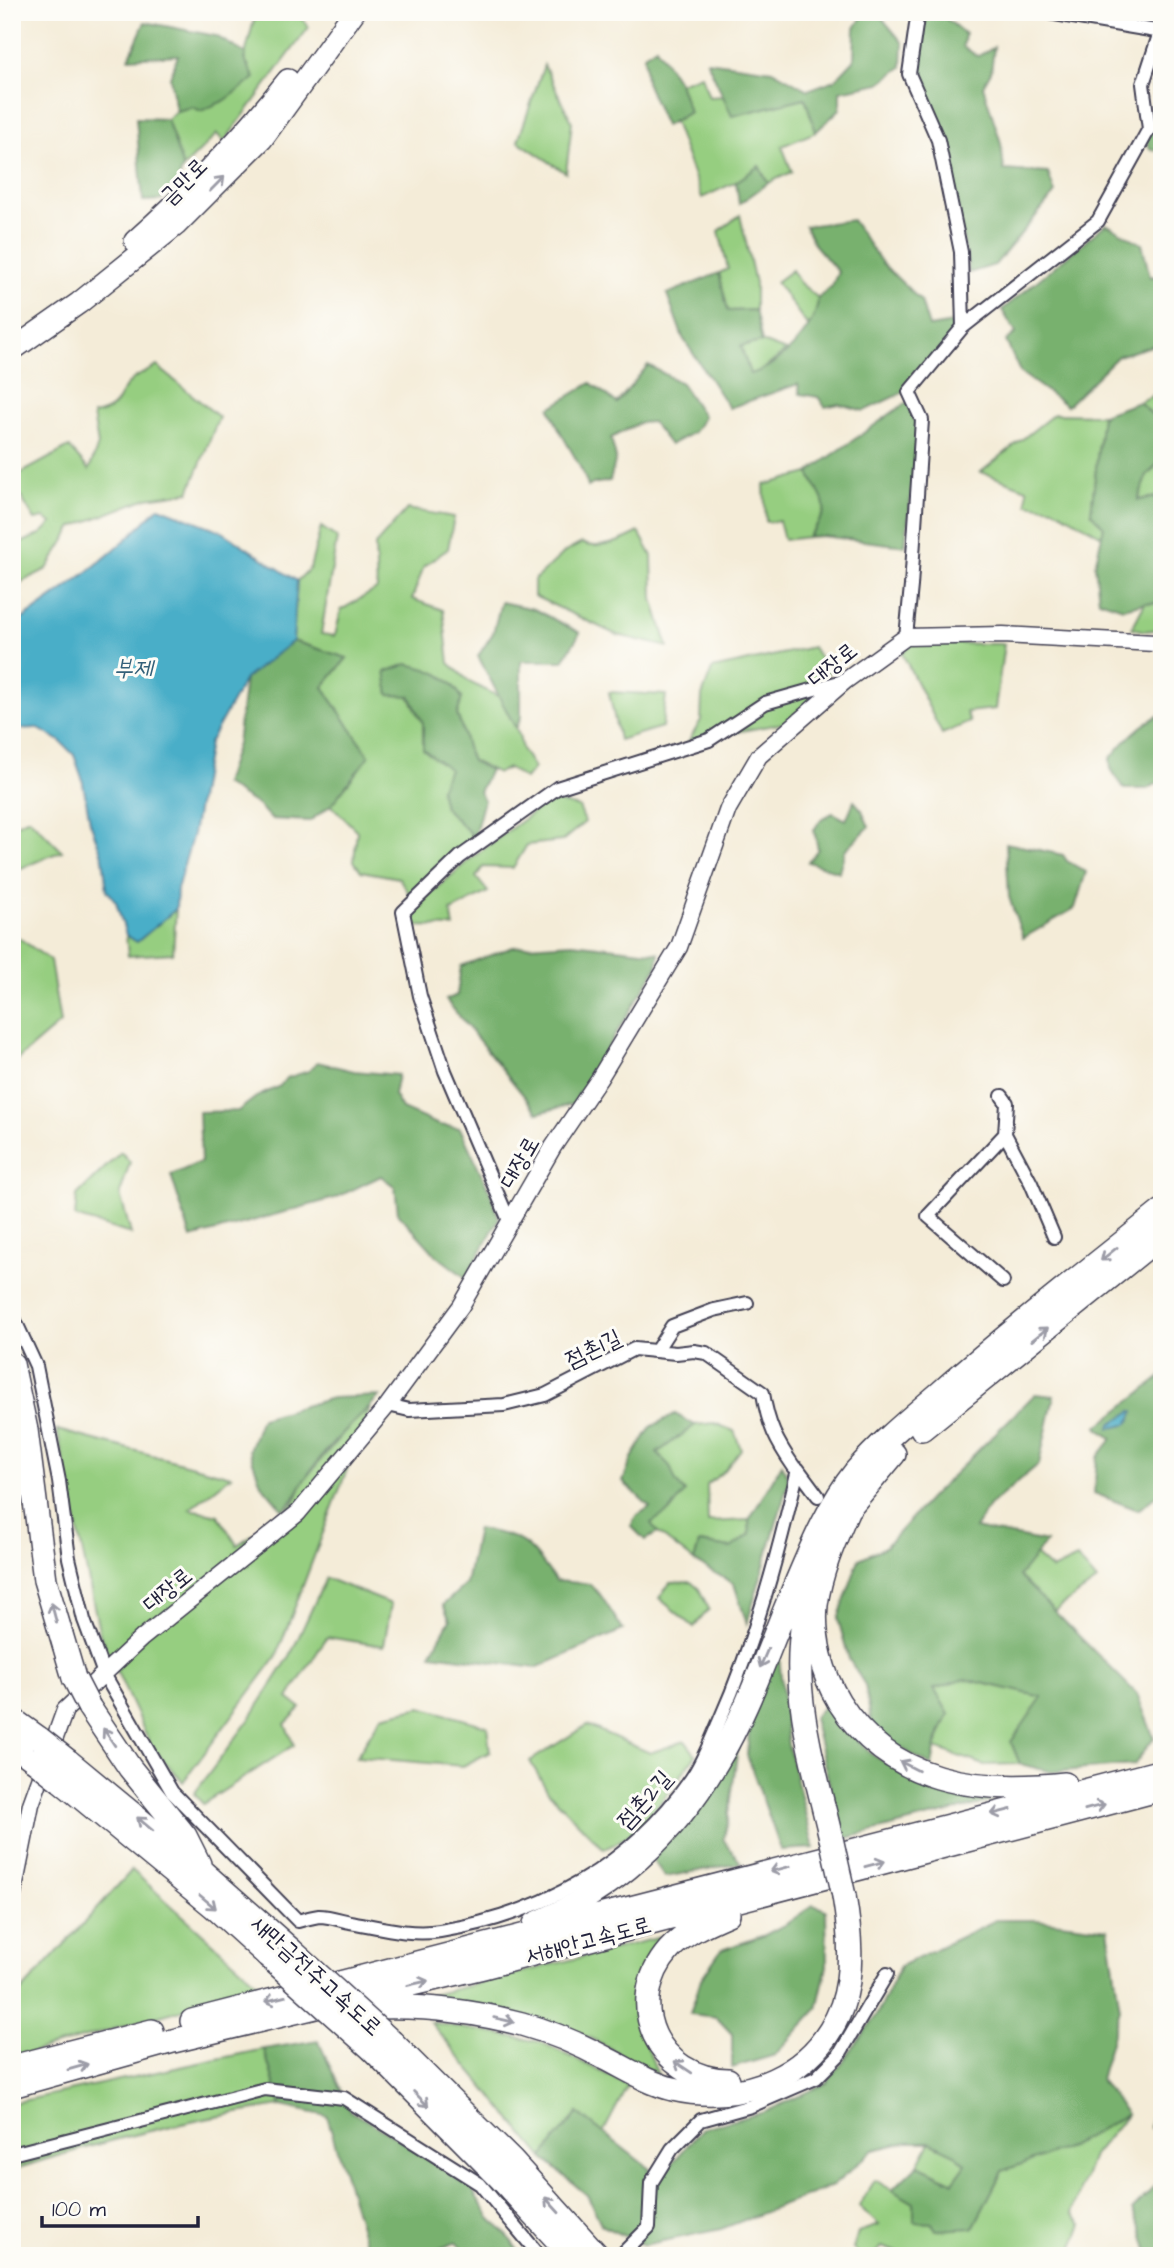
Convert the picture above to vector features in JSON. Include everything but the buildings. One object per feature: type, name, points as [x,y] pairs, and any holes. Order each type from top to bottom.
[{"type":"highway","name":"금만로","points":[[12,332],[73,291],[123,252],[167,212],[265,109],[313,48],[335,12]]},
{"type":"highway","name":"금만로","points":[[12,350],[89,295],[176,225],[262,139],[354,12]]},
{"type":"highway","points":[[459,1953],[512,1934],[567,1909],[619,1876],[663,1836],[700,1790],[718,1760],[735,1727],[810,1550],[839,1495],[856,1472],[880,1445],[970,1366],[1162,1211]]},
{"type":"highway","points":[[834,1891],[717,1919],[683,1937],[668,1951],[651,1979],[648,2000],[653,2033],[665,2053],[693,2074],[728,2080],[759,2074],[780,2064],[797,2050],[823,2017],[834,1985],[837,1935],[834,1891],[799,1690],[798,1659],[806,1603],[815,1571],[829,1539],[848,1509],[885,1463],[908,1441],[1162,1235]]},
{"type":"highway","points":[[12,1364],[26,1430],[45,1580],[74,1678],[89,1707],[130,1768],[185,1836],[204,1873]]},
{"type":"highway","points":[[848,1509],[820,1587],[816,1605],[816,1627],[824,1670],[835,1695],[869,1740],[918,1771],[978,1786],[1029,1788],[1156,1779]]},
{"type":"highway","points":[[810,1550],[793,1625],[789,1672],[796,1730],[826,1839]]},
{"type":"highway","name":"새만금전주고속도로","points":[[12,1719],[37,1749],[213,1906],[279,1952]]},
{"type":"highway","name":"새만금전주고속도로","points":[[12,1744],[37,1749]]},
{"type":"highway","points":[[12,1751],[37,1749]]},
{"type":"highway","name":"새만금전주고속도로","points":[[64,1771],[204,1873],[279,1952],[512,2161],[598,2256]]},
{"type":"highway","name":"서해안고속도로","points":[[12,2086],[173,2041],[290,2013],[497,1964],[834,1891],[1156,1779]]},
{"type":"highway","name":"서해안고속도로","points":[[12,2067],[1156,1779]]},
{"type":"highway","points":[[290,2013],[391,2006],[449,2009],[522,2025],[563,2038],[648,2081],[673,2088],[722,2094],[744,2090],[782,2077],[797,2067],[813,2053],[830,2031],[842,2005],[848,1979],[850,1950],[834,1891]]},
{"type":"highway","name":"새만금전주고속도로","points":[[383,2046],[572,2256]]},
{"type":"street","points":[[915,12],[917,18],[909,74],[938,140],[961,252],[963,327]]},
{"type":"street","points":[[1043,12],[1161,32],[1143,84],[1149,129],[1098,221],[963,327],[909,392],[922,420],[906,636],[1003,635],[1155,643],[1162,641]]},
{"type":"street","name":"대장로","points":[[12,1899],[31,1804],[65,1710],[142,1638],[298,1513],[388,1405],[461,1306],[553,1147],[599,1079],[679,947],[728,809],[759,757],[845,681],[906,636]]},
{"type":"street","points":[[510,1223],[444,1071],[420,996],[403,912],[460,856],[557,788],[709,740],[765,703],[845,681]]},
{"type":"street","points":[[1002,1096],[1007,1103],[1005,1135],[1031,1183],[1054,1237]]},
{"type":"street","points":[[1003,1281],[928,1216],[1005,1135]]},
{"type":"street","points":[[656,1351],[672,1326],[714,1310],[747,1303]]},
{"type":"street","points":[[12,1314],[36,1366],[59,1481],[69,1558],[84,1620],[104,1674]]},
{"type":"street","name":"점촌1길","points":[[388,1405],[409,1410],[504,1405],[545,1395],[634,1349],[706,1353],[763,1393],[766,1417],[776,1442],[818,1496]]},
{"type":"street","name":"점촌2길","points":[[104,1674],[172,1792],[298,1921],[320,1916],[423,1933],[498,1918],[547,1901],[583,1881],[638,1840],[659,1819],[692,1777],[734,1688],[767,1589],[798,1469]]},
{"type":"street","points":[[635,2256],[625,2251],[649,2227],[650,2183],[673,2149],[701,2120],[751,2106],[816,2078],[839,2055],[887,1974]]},
{"type":"street","points":[[12,2154],[265,2089],[344,2098],[480,2184],[540,2256]]},
{"type":"green space","points":[[256,12],[292,13],[309,27],[224,142],[217,134],[183,168],[167,119],[176,111],[192,107],[249,66],[244,59]]},
{"type":"green space","points":[[865,12],[877,12],[903,43],[902,67],[880,83],[840,91],[840,109],[816,132],[805,98],[732,116],[707,61],[772,70],[808,90],[835,80],[854,60],[855,28]]},
{"type":"green space","points":[[921,12],[938,12],[965,34],[963,47],[978,56],[994,47],[991,72],[983,86],[1001,143],[1004,170],[1048,173],[1055,193],[995,265],[969,273],[948,149],[918,76],[923,30]]},
{"type":"green space","points":[[145,22],[216,36],[246,54],[244,59],[255,78],[226,100],[201,111],[192,107],[176,111],[170,77],[178,55],[129,58]]},
{"type":"green space","points":[[656,47],[679,83],[689,112],[665,126],[646,82],[644,55]]},
{"type":"green space","points":[[1162,54],[1162,110],[1158,109],[1152,86]]},
{"type":"green space","points":[[544,65],[572,122],[566,173],[518,141]]},
{"type":"green space","points":[[701,75],[709,97],[724,96],[732,116],[805,98],[816,132],[782,146],[792,172],[768,183],[759,166],[736,182],[702,198],[674,122],[689,112],[679,83]]},
{"type":"green space","points":[[1158,109],[1162,110],[1162,152],[1150,149],[1141,129]]},
{"type":"green space","points":[[136,118],[167,119],[183,168],[177,184],[161,200],[143,201]]},
{"type":"green space","points":[[759,166],[768,183],[739,204],[736,182]]},
{"type":"green space","points":[[740,215],[755,283],[755,310],[728,311],[719,273],[728,269],[719,231]]},
{"type":"green space","points":[[852,220],[882,263],[921,301],[929,327],[953,323],[952,337],[904,392],[864,411],[839,404],[825,407],[818,397],[800,394],[798,384],[729,408],[683,338],[667,294],[719,273],[728,311],[755,310],[762,342],[741,346],[750,374],[761,370],[784,355],[804,333],[816,310],[818,298],[832,286],[838,272],[814,244],[805,226]]},
{"type":"green space","points":[[1106,224],[1142,244],[1150,277],[1162,275],[1162,343],[1118,356],[1067,406],[1020,372],[1006,341],[1016,333],[1002,310]]},
{"type":"green space","points":[[792,270],[799,282],[818,298],[816,313],[807,325],[776,282]]},
{"type":"green space","points":[[762,342],[786,351],[761,371],[750,375],[741,346]]},
{"type":"green space","points":[[648,365],[681,383],[704,417],[694,432],[670,445],[652,422],[639,423],[611,438],[616,458],[610,481],[588,487],[550,408],[591,383],[617,403]]},
{"type":"green space","points":[[157,366],[219,417],[189,492],[147,498],[73,527],[47,569],[12,587],[12,547],[41,534],[52,523],[44,518],[35,520],[19,494],[12,496],[12,478],[69,447],[89,470],[98,445],[93,415],[109,410],[131,381]]},
{"type":"green space","points":[[1162,391],[1162,424],[1139,402]]},
{"type":"green space","points":[[907,402],[919,432],[905,546],[822,536],[808,537],[824,512],[823,500],[809,473]]},
{"type":"green space","points":[[1139,402],[1162,424],[1162,459],[1146,477],[1138,500],[1162,496],[1162,603],[1145,603],[1123,608],[1099,600],[1095,565],[1104,527],[1091,513],[1102,415]]},
{"type":"green space","points":[[1054,414],[1102,415],[1091,513],[1104,527],[1102,536],[1053,508],[1027,504],[1027,489],[981,472]]},
{"type":"green space","points":[[1162,459],[1162,496],[1138,501],[1146,477]]},
{"type":"green space","points":[[809,473],[823,500],[824,512],[808,537],[784,540],[779,521],[766,522],[764,485]]},
{"type":"green space","points":[[407,509],[454,517],[448,549],[424,566],[412,599],[443,610],[449,663],[471,683],[500,697],[519,735],[522,749],[534,768],[525,779],[508,768],[498,773],[472,761],[457,715],[462,698],[409,696],[423,723],[423,749],[450,769],[440,789],[444,807],[474,837],[410,895],[399,878],[361,871],[354,861],[357,831],[331,805],[369,756],[323,687],[347,658],[293,641],[297,581],[310,568],[321,527],[337,538],[321,634],[335,636],[341,610],[377,589],[375,545]]},
{"type":"green space","points":[[639,532],[652,556],[653,599],[668,647],[617,635],[534,596],[534,580],[565,552],[582,543],[604,546]]},
{"type":"green space","points":[[501,602],[534,609],[580,633],[563,661],[521,661],[521,717],[516,729],[478,656],[493,633]]},
{"type":"green space","points":[[1145,603],[1162,603],[1162,629],[1145,631],[1132,628]]},
{"type":"green space","points":[[293,641],[347,658],[323,687],[369,756],[331,805],[310,821],[271,819],[259,806],[224,784],[237,744],[245,679]]},
{"type":"green space","points":[[912,643],[1004,644],[995,709],[966,712],[970,722],[942,734],[902,653]]},
{"type":"green space","points":[[813,647],[828,671],[823,691],[784,723],[689,741],[701,720],[702,696],[712,669]]},
{"type":"green space","points":[[407,664],[439,674],[457,690],[462,698],[457,715],[472,761],[490,770],[479,792],[484,800],[474,837],[444,807],[440,789],[449,769],[423,749],[423,723],[410,696],[389,695],[385,672]]},
{"type":"green space","points":[[609,692],[666,695],[662,727],[619,740]]},
{"type":"green space","points":[[1162,714],[1162,781],[1147,789],[1124,789],[1111,769],[1110,759],[1133,733]]},
{"type":"green space","points":[[549,800],[579,807],[585,822],[562,841],[527,845],[513,868],[483,867],[476,877],[488,892],[451,911],[454,927],[413,926],[411,911],[469,860]]},
{"type":"green space","points":[[854,801],[862,810],[869,827],[845,850],[839,872],[808,862],[818,849],[814,830],[821,819],[833,813],[846,820]]},
{"type":"green space","points":[[29,818],[62,851],[12,872],[12,826]]},
{"type":"green space","points":[[1006,843],[1063,855],[1067,861],[1086,872],[1075,908],[1023,938],[1009,897]]},
{"type":"green space","points":[[176,909],[173,953],[128,956],[126,935],[137,942]]},
{"type":"green space","points":[[12,933],[50,960],[60,1023],[12,1064]]},
{"type":"green space","points":[[572,943],[659,953],[657,967],[573,1104],[538,1113],[446,1000],[457,995],[461,966],[513,947]]},
{"type":"green space","points":[[317,1062],[354,1071],[398,1075],[394,1095],[402,1109],[439,1125],[460,1128],[490,1192],[499,1219],[466,1278],[436,1255],[398,1213],[395,1187],[381,1176],[335,1198],[191,1238],[171,1175],[201,1162],[199,1112],[238,1111],[256,1097],[280,1086],[286,1078],[309,1071]]},
{"type":"green space","points":[[121,1152],[130,1162],[120,1194],[131,1234],[75,1217],[77,1195]]},
{"type":"green space","points":[[1162,1376],[1162,1491],[1138,1510],[1094,1493],[1097,1458],[1112,1439],[1097,1427]]},
{"type":"green space","points":[[1035,1394],[1054,1396],[1039,1464],[989,1506],[975,1528],[1046,1542],[1019,1576],[1137,1694],[1154,1738],[1134,1765],[1051,1772],[1020,1764],[1011,1742],[1042,1697],[965,1679],[934,1689],[949,1714],[937,1739],[932,1766],[873,1732],[865,1685],[849,1659],[838,1619],[859,1559],[885,1547],[929,1499]]},
{"type":"green space","points":[[380,1396],[322,1457],[294,1499],[283,1510],[261,1484],[249,1450],[261,1418],[332,1398]]},
{"type":"green space","points":[[371,1406],[276,1657],[183,1782],[152,1748],[100,1635],[57,1430],[231,1476],[190,1509],[218,1515],[237,1545],[286,1512],[295,1501],[304,1480],[344,1432]]},
{"type":"green space","points":[[675,1414],[695,1425],[657,1453],[670,1466],[676,1482],[685,1492],[671,1510],[651,1523],[658,1533],[645,1540],[631,1526],[636,1516],[650,1507],[623,1482],[632,1458],[651,1427]]},
{"type":"green space","points":[[714,1423],[734,1431],[741,1449],[725,1470],[707,1485],[708,1522],[749,1520],[750,1534],[731,1548],[699,1543],[694,1561],[658,1533],[650,1523],[671,1510],[674,1492],[672,1473],[657,1453],[695,1425]]},
{"type":"green space","points":[[782,1464],[789,1480],[747,1624],[734,1584],[694,1561],[699,1543],[731,1548],[750,1534],[749,1520]]},
{"type":"green space","points":[[477,1529],[506,1535],[524,1544],[539,1558],[556,1581],[590,1584],[602,1597],[623,1630],[536,1668],[431,1654],[450,1620],[443,1605],[466,1584]]},
{"type":"green space","points":[[1035,1555],[1052,1570],[1077,1558],[1097,1581],[1054,1611],[1018,1576]]},
{"type":"green space","points":[[326,1578],[391,1604],[384,1646],[327,1637],[288,1698],[301,1708],[285,1724],[294,1745],[203,1804],[194,1794],[249,1720],[290,1656]]},
{"type":"green space","points":[[691,1582],[699,1589],[709,1609],[694,1627],[659,1598],[670,1583]]},
{"type":"green space","points":[[778,1646],[788,1745],[814,1848],[781,1850],[747,1755],[750,1721]]},
{"type":"green space","points":[[965,1679],[1043,1697],[1011,1742],[1020,1764],[984,1765],[935,1748],[949,1714],[934,1689]]},
{"type":"green space","points":[[825,1705],[871,1754],[928,1787],[993,1801],[843,1839],[813,1718]]},
{"type":"green space","points":[[421,1707],[487,1726],[490,1752],[463,1766],[356,1757],[382,1716]]},
{"type":"green space","points":[[587,1725],[650,1753],[685,1741],[696,1755],[656,1809],[619,1842],[604,1849],[548,1792],[530,1761]]},
{"type":"green space","points":[[738,1746],[728,1822],[723,1839],[741,1863],[665,1877],[653,1860]]},
{"type":"green space","points":[[132,1870],[262,1987],[12,2058],[12,2002]]},
{"type":"green space","points":[[813,1905],[826,1910],[827,1966],[817,2009],[775,2055],[732,2068],[732,2034],[716,2017],[690,2014],[701,1979],[721,1950],[765,1935]]},
{"type":"green space","points":[[996,1920],[1036,1920],[1108,1929],[1120,2009],[1100,2080],[1127,2114],[1069,2147],[1002,2171],[973,2228],[936,2230],[932,2223],[914,2222],[914,2203],[892,2190],[918,2165],[953,2182],[966,2164],[953,2153],[930,2142],[907,2142],[873,2150],[833,2186],[721,2229],[644,2245],[602,2226],[587,2195],[543,2158],[578,2113],[660,2177],[703,2128],[765,2112],[827,2083],[876,2016],[900,1966]]},
{"type":"green space","points":[[669,1935],[635,2002],[646,2044],[658,2075],[591,2038],[416,1999]]},
{"type":"green space","points":[[430,2022],[541,2042],[628,2085],[603,2133],[578,2113],[543,2158]]},
{"type":"green space","points":[[318,2040],[350,2111],[391,2134],[471,2188],[490,2218],[522,2256],[470,2256],[457,2242],[421,2256],[369,2256],[327,2116],[281,2106],[264,2049]]},
{"type":"green space","points":[[264,2049],[281,2106],[146,2132],[12,2170],[12,2103]]},
{"type":"green space","points":[[1162,2092],[1162,2131],[1150,2128],[1153,2108]]},
{"type":"green space","points":[[1127,2114],[1093,2156],[1072,2213],[1082,2224],[1069,2256],[907,2256],[882,2247],[873,2256],[860,2256],[853,2249],[858,2232],[879,2225],[859,2206],[875,2180],[914,2203],[932,2223],[973,2228],[1002,2171],[1069,2147]]},
{"type":"green space","points":[[930,2142],[953,2153],[966,2164],[953,2182],[918,2165]]},
{"type":"green space","points":[[1162,2179],[1162,2256],[1149,2256],[1132,2210]]},
{"type":"water","name":"부제","points":[[159,507],[221,531],[297,581],[293,641],[245,679],[209,743],[193,834],[177,889],[176,909],[137,942],[126,935],[116,902],[107,890],[103,858],[90,822],[82,778],[74,755],[60,741],[37,728],[14,729],[12,733],[12,626],[89,571]]},
{"type":"water","points":[[1132,1411],[1133,1416],[1129,1422],[1110,1428],[1111,1424]]}]
